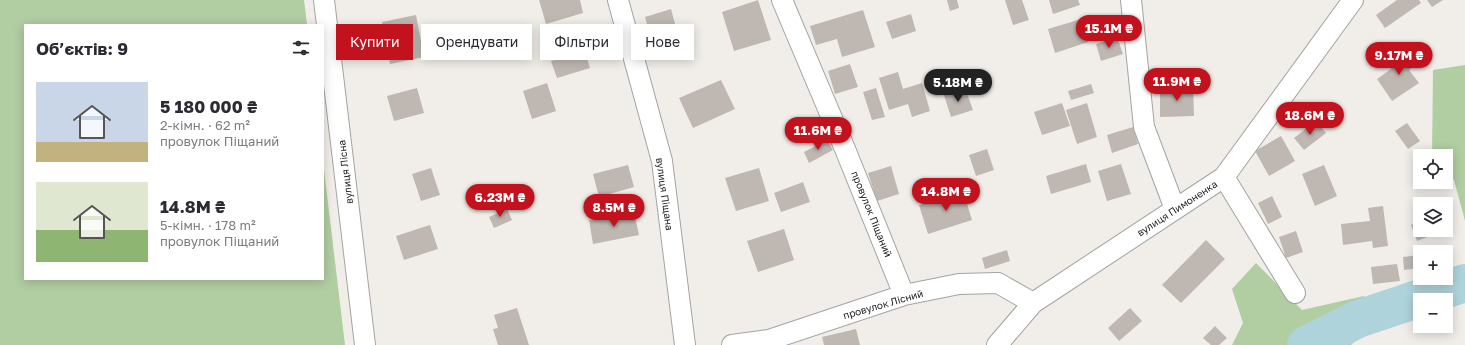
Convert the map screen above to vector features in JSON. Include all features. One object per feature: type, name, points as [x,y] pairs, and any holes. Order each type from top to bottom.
[{"type":"street","name":"вулиця Лісна","points":[[324,0],[365,345]]},
{"type":"street","name":"вулиця Піщана","points":[[618,0],[662,161],[685,345]]},
{"type":"street","name":"провулок Піщаний","points":[[782,0],[845,149],[904,295]]},
{"type":"street","points":[[1131,0],[1144,127],[1175,209]]},
{"type":"street","name":"вулиця Пимоненка","points":[[997,345],[1033,303],[1224,177],[1353,0]]},
{"type":"street","points":[[1224,177],[1295,293]]},
{"type":"street","name":"провулок Лісний","points":[[732,345],[769,340],[904,295],[959,284],[998,283],[1033,303]]},
{"type":"green space","points":[[0,0],[304,0],[307,24],[24,24],[24,280],[324,280],[324,169],[345,345],[0,345]]},
{"type":"green space","points":[[1465,65],[1465,221],[1453,179],[1453,149],[1432,149],[1433,70]]},
{"type":"green space","points":[[1256,263],[1302,310],[1364,296],[1364,332],[1351,345],[1232,345],[1243,323],[1232,289]]},
{"type":"building","points":[[539,0],[580,0],[583,13],[546,24]]},
{"type":"building","points":[[758,0],[771,40],[734,51],[722,12]]},
{"type":"building","points":[[947,0],[957,0],[959,8],[950,11]]},
{"type":"building","points":[[1005,0],[1022,0],[1029,20],[1013,25]]},
{"type":"building","points":[[1049,0],[1078,0],[1080,5],[1053,14]]},
{"type":"building","points":[[1397,0],[1419,0],[1421,3],[1385,28],[1376,15]]},
{"type":"building","points":[[1427,0],[1443,0],[1432,7]]},
{"type":"building","points":[[671,9],[675,24],[647,24],[645,17]]},
{"type":"building","points":[[863,10],[875,47],[842,57],[837,39],[816,45],[810,26]]},
{"type":"building","points":[[911,14],[916,31],[892,39],[886,22]]},
{"type":"building","points":[[416,15],[421,41],[421,58],[413,59],[413,24],[382,24],[382,22]]},
{"type":"building","points":[[1081,19],[1088,42],[1055,53],[1048,29]]},
{"type":"building","points":[[1117,37],[1123,54],[1101,61],[1096,44]]},
{"type":"building","points":[[1405,50],[1416,65],[1409,70],[1419,83],[1392,101],[1377,79],[1391,69],[1386,63]]},
{"type":"building","points":[[389,60],[409,60],[390,64]]},
{"type":"building","points":[[588,60],[590,68],[557,78],[551,61]]},
{"type":"building","points":[[850,64],[858,87],[835,94],[828,71]]},
{"type":"building","points":[[898,72],[903,89],[922,83],[930,111],[912,117],[908,104],[889,110],[879,78]]},
{"type":"building","points":[[721,80],[735,109],[693,128],[679,98]]},
{"type":"building","points":[[547,83],[556,111],[532,119],[523,91]]},
{"type":"building","points":[[1091,84],[1094,93],[1071,100],[1068,91]]},
{"type":"building","points":[[1193,86],[1194,116],[1160,117],[1160,87]]},
{"type":"building","points":[[417,88],[424,113],[394,121],[387,96]]},
{"type":"building","points":[[876,88],[885,117],[872,120],[863,92]]},
{"type":"building","points":[[965,88],[973,110],[951,117],[944,95]]},
{"type":"building","points":[[1062,103],[1070,126],[1042,135],[1034,112]]},
{"type":"building","points":[[1087,103],[1097,137],[1077,144],[1066,110]]},
{"type":"building","points":[[1316,121],[1326,133],[1304,150],[1294,138]]},
{"type":"building","points":[[1407,123],[1420,141],[1408,149],[1395,131]]},
{"type":"building","points":[[1133,127],[1138,144],[1112,153],[1107,135]]},
{"type":"building","points":[[1281,136],[1295,161],[1269,176],[1255,151]]},
{"type":"building","points":[[827,140],[833,150],[809,163],[804,152]]},
{"type":"building","points":[[987,149],[994,170],[976,176],[969,155]]},
{"type":"building","points":[[1086,164],[1091,182],[1051,194],[1046,176]]},
{"type":"building","points":[[1121,164],[1131,194],[1107,201],[1098,171]]},
{"type":"building","points":[[628,165],[634,187],[599,197],[593,174]]},
{"type":"building","points":[[1324,165],[1337,196],[1315,206],[1302,174]]},
{"type":"building","points":[[891,166],[899,194],[877,201],[868,173]]},
{"type":"building","points":[[431,168],[440,195],[421,201],[412,174]]},
{"type":"building","points":[[759,168],[769,201],[736,211],[725,178]]},
{"type":"building","points":[[803,182],[810,202],[781,212],[774,193]]},
{"type":"building","points":[[963,191],[972,220],[928,234],[919,205]]},
{"type":"building","points":[[1272,196],[1282,217],[1268,224],[1258,203]]},
{"type":"building","points":[[1383,206],[1388,246],[1373,248],[1372,241],[1343,245],[1341,224],[1370,221],[1368,208]]},
{"type":"building","points":[[507,209],[512,220],[494,228],[489,217]]},
{"type":"building","points":[[634,212],[639,235],[593,244],[589,220]]},
{"type":"building","points":[[430,225],[438,249],[404,260],[396,236]]},
{"type":"building","points":[[784,229],[794,260],[758,272],[747,241]]},
{"type":"building","points":[[1296,231],[1303,252],[1286,258],[1279,237]]},
{"type":"building","points":[[1416,237],[1427,237],[1417,241]]},
{"type":"building","points":[[1206,240],[1225,259],[1181,303],[1162,285]]},
{"type":"building","points":[[1007,250],[1010,261],[985,269],[982,258]]},
{"type":"building","points":[[1413,256],[1413,269],[1404,270],[1403,257]]},
{"type":"building","points":[[1397,264],[1400,281],[1373,284],[1371,267]]},
{"type":"building","points":[[517,308],[529,345],[498,345],[493,329],[498,328],[494,315]]},
{"type":"building","points":[[1130,308],[1142,321],[1119,341],[1108,328]]},
{"type":"building","points":[[1215,326],[1227,338],[1219,345],[1211,345],[1203,338]]},
{"type":"building","points":[[856,329],[860,345],[824,345],[822,337]]},
{"type":"waterway","points":[[1306,345],[1358,319],[1465,283]]}]
